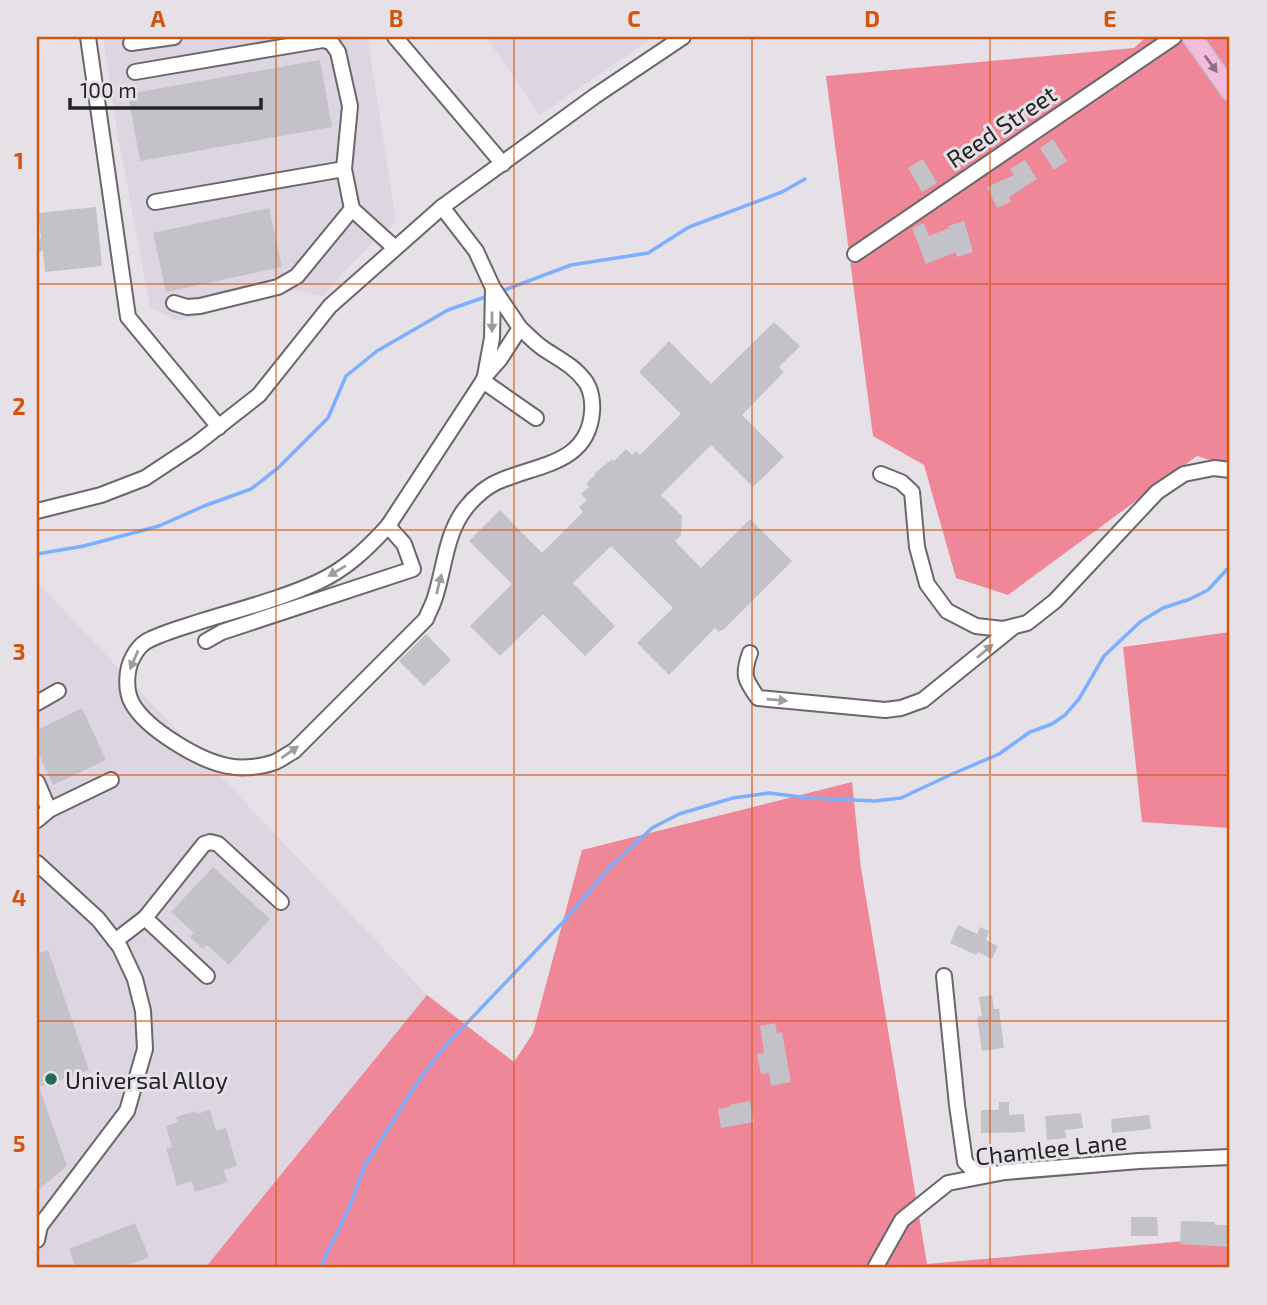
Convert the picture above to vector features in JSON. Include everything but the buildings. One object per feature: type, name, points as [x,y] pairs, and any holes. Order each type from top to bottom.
[{"type":"main road","points":[[1192,37],[1230,91]]},
{"type":"street","points":[[88,37],[128,317],[219,427]]},
{"type":"street","points":[[131,43],[174,37]]},
{"type":"street","points":[[395,37],[503,164]]},
{"type":"street","points":[[37,510],[101,495],[145,478],[195,445],[259,395],[330,306],[442,207],[595,96],[683,37]]},
{"type":"street","name":"Reed Street","points":[[855,254],[1174,37]]},
{"type":"street","points":[[135,72],[323,40],[331,42],[338,52],[350,106],[344,169],[352,209],[395,248]]},
{"type":"street","points":[[155,202],[344,169]]},
{"type":"street","points":[[442,207],[475,251],[493,288],[520,328],[542,348],[571,365],[587,383],[593,403],[591,425],[583,441],[569,456],[500,480],[480,492],[464,510],[450,537],[436,595],[426,619],[294,751],[275,762],[248,767],[228,766],[201,757],[175,743],[145,719],[132,703],[127,686],[132,659],[144,642],[318,582],[366,550],[388,526],[484,378],[520,328]]},
{"type":"street","points":[[174,303],[187,307],[200,306],[278,287],[297,276],[352,209]]},
{"type":"street","points":[[484,378],[492,338],[493,288]]},
{"type":"street","points":[[484,378],[536,418]]},
{"type":"street","points":[[881,474],[901,482],[912,492],[917,547],[927,584],[947,611],[976,626],[1003,629],[1027,623],[1055,601],[1157,492],[1184,474],[1214,468],[1230,470]]},
{"type":"street","points":[[206,641],[222,632],[413,569],[404,544],[388,526]]},
{"type":"street","points":[[750,653],[744,668],[747,682],[758,698],[884,710],[923,701],[1014,626]]},
{"type":"street","points":[[37,704],[58,691]]},
{"type":"street","points":[[37,820],[49,810],[111,780]]},
{"type":"street","points":[[37,782],[49,810]]},
{"type":"street","points":[[114,941],[145,918],[204,844],[210,842],[218,844],[281,902]]},
{"type":"street","points":[[37,865],[97,919],[120,947],[135,979],[143,1011],[145,1049],[127,1111],[40,1226],[37,1240]]},
{"type":"street","points":[[145,918],[207,976]]},
{"type":"street","points":[[944,976],[965,1162],[971,1168],[1005,1172]]},
{"type":"street","name":"Chamlee Lane","points":[[875,1268],[902,1220],[948,1183],[1005,1172],[1230,1157]]},
{"type":"shaded area","points":[[103,37],[369,37],[396,221],[348,267],[324,296],[297,290],[177,321],[150,307],[117,131]]},
{"type":"shaded area","points":[[486,37],[653,37],[540,115]]},
{"type":"shaded area","points":[[1146,37],[1230,37],[1230,466],[1197,456],[1008,595],[956,578],[924,465],[873,436],[826,76],[1134,48]]},
{"type":"shaded area","points":[[37,582],[427,995],[205,1268],[37,1268]]},
{"type":"shaded area","points":[[1230,632],[1230,828],[1142,822],[1123,647]]},
{"type":"shaded area","points":[[852,782],[861,868],[927,1264],[1230,1237],[1230,1268],[205,1268],[427,995],[514,1062],[533,1033],[582,850]]},
{"type":"waterway","points":[[502,291],[571,265],[648,253],[689,227],[782,192],[805,179]]},
{"type":"waterway","points":[[37,554],[84,546],[159,526],[251,489],[278,468],[328,418],[346,376],[377,351],[448,310],[488,296]]},
{"type":"waterway","points":[[320,1268],[349,1208],[365,1165],[421,1077],[446,1045],[565,920],[610,867],[652,828],[679,814],[733,798],[769,793],[875,801],[901,798],[999,754],[1030,732],[1052,724],[1065,715],[1079,699],[1104,656],[1140,622],[1163,608],[1208,590],[1230,566]]},
{"type":"place","name":"Universal Alloy","points":[[51,1079]]}]
